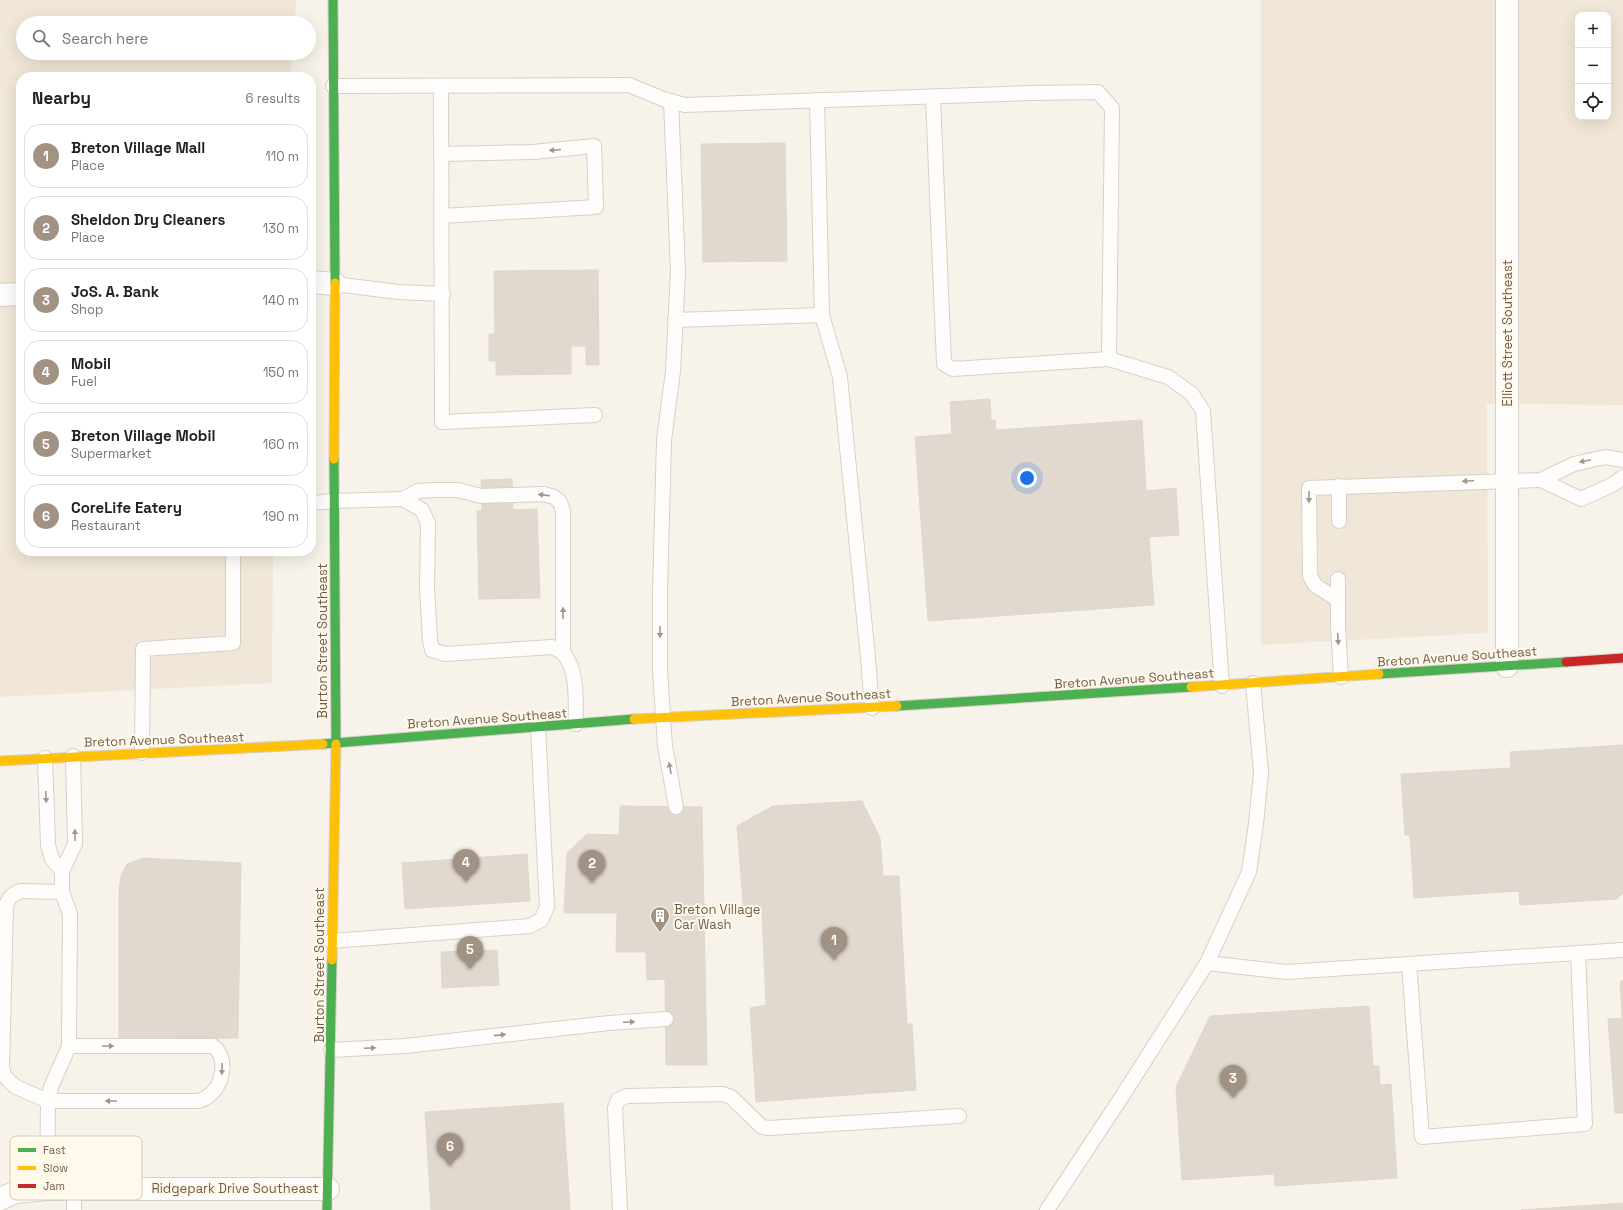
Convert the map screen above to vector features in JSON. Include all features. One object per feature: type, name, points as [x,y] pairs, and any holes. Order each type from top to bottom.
[{"type":"main road","name":"Burton Street Southeast","points":[[328,1199],[331,1050],[331,941],[336,743],[333,0]]},
{"type":"main road","name":"Breton Avenue Southeast","points":[[0,761],[73,756],[287,747],[664,717],[872,708],[1253,684],[1623,658]]},
{"type":"street","name":"Elliott Street Southeast","points":[[1507,0],[1507,666]]},
{"type":"street","points":[[316,282],[335,284]]},
{"type":"street","points":[[0,295],[16,294]]},
{"type":"street","name":"Ridgepark Drive Southeast","points":[[142,1191],[328,1199]]},
{"type":"street","name":"Ridgepark Drive Southeast","points":[[0,1199],[10,1195]]},
{"type":"lane","points":[[333,86],[629,85],[685,105],[933,97],[1032,92],[1098,92],[1112,108],[1109,359]]},
{"type":"lane","points":[[441,86],[443,294],[441,347],[442,422],[595,415]]},
{"type":"lane","points":[[933,97],[944,364],[953,369],[1109,359],[1168,377],[1192,394],[1203,412],[1222,686]]},
{"type":"lane","points":[[817,100],[822,314],[840,377],[872,708]]},
{"type":"lane","points":[[671,101],[678,272],[672,371],[664,440],[660,593],[660,671],[665,746],[676,807]]},
{"type":"lane","points":[[442,154],[533,152],[594,146],[596,207],[442,216]]},
{"type":"lane","points":[[335,284],[398,292],[443,294]]},
{"type":"lane","points":[[675,320],[822,314]]},
{"type":"lane","points":[[1541,480],[1574,464],[1605,457],[1623,460]]},
{"type":"lane","points":[[1338,600],[1315,585],[1310,576],[1309,488],[1541,480],[1581,499],[1612,485],[1623,477]]},
{"type":"lane","points":[[1339,486],[1339,521]]},
{"type":"lane","points":[[316,503],[403,499],[418,491],[433,490],[458,490],[481,496],[544,494],[554,497],[560,502],[563,512],[563,652],[574,677],[576,724]]},
{"type":"lane","points":[[403,499],[422,510],[428,523],[427,590],[432,650],[445,654],[552,647],[563,652]]},
{"type":"lane","points":[[142,753],[143,649],[233,643],[233,556]]},
{"type":"lane","points":[[1338,579],[1338,626],[1341,677]]},
{"type":"lane","points":[[1047,1210],[1207,963],[1249,872],[1261,773],[1253,684]]},
{"type":"lane","points":[[331,941],[530,926],[541,920],[547,907],[538,727]]},
{"type":"lane","points":[[48,1136],[48,1101],[51,1087],[69,1046],[70,914],[62,892],[62,871],[75,844],[73,756]]},
{"type":"lane","points":[[45,758],[48,845],[52,859],[62,871]]},
{"type":"lane","points":[[62,892],[20,891],[14,893],[6,905],[2,1067],[4,1075],[10,1082],[48,1101],[198,1101],[207,1097],[214,1091],[222,1074],[221,1056],[213,1046],[69,1046]]},
{"type":"lane","points":[[1207,963],[1286,972],[1623,950]]},
{"type":"lane","points":[[1409,964],[1422,1137],[1585,1124],[1578,953]]},
{"type":"lane","points":[[331,1050],[405,1046],[601,1024],[666,1020]]},
{"type":"lane","points":[[620,1210],[615,1108],[618,1100],[627,1096],[722,1094],[731,1097],[762,1127],[769,1128],[959,1116]]},
{"type":"shaded area","points":[[0,0],[296,0],[295,16],[16,16],[16,60],[292,60],[291,72],[16,72],[16,556],[273,556],[272,683],[0,697]]},
{"type":"shaded area","points":[[1261,0],[1623,0],[1623,405],[1487,404],[1488,633],[1261,645]]},
{"type":"building","points":[[785,143],[787,261],[703,262],[701,144]]},
{"type":"building","points":[[598,270],[599,365],[586,365],[586,346],[571,346],[571,374],[496,375],[496,361],[489,361],[489,334],[495,334],[494,271]]},
{"type":"building","points":[[990,399],[991,420],[995,420],[996,430],[1142,420],[1146,491],[1176,488],[1179,535],[1149,537],[1154,605],[928,621],[915,437],[952,434],[950,402]]},
{"type":"building","points":[[512,479],[513,510],[482,511],[481,480]]},
{"type":"building","points":[[537,509],[540,598],[479,599],[477,511]]},
{"type":"building","points":[[1623,745],[1623,893],[1617,899],[1520,905],[1519,891],[1414,898],[1410,835],[1405,835],[1401,774],[1511,768],[1510,752]]},
{"type":"building","points":[[862,801],[880,838],[883,876],[899,876],[907,1024],[912,1024],[916,1090],[756,1102],[750,1008],[766,1005],[762,913],[744,914],[737,826],[773,806]]},
{"type":"building","name":"Breton Village Car Wash","points":[[620,806],[702,807],[707,1065],[666,1065],[665,979],[647,980],[646,952],[616,952]]},
{"type":"building","points":[[587,834],[619,835],[617,913],[564,913],[567,853]]},
{"type":"building","points":[[527,854],[530,901],[405,909],[402,863]]},
{"type":"building","points":[[143,858],[241,863],[238,1038],[119,1039],[119,891],[121,876],[127,864]]},
{"type":"building","points":[[497,950],[499,985],[442,988],[441,952]]},
{"type":"building","points":[[1620,981],[1623,981],[1623,1113],[1615,1113],[1608,1019],[1622,1018]]},
{"type":"building","points":[[1369,1006],[1373,1066],[1379,1066],[1380,1085],[1391,1084],[1397,1178],[1275,1186],[1274,1174],[1182,1180],[1176,1087],[1210,1016]]},
{"type":"building","points":[[563,1103],[570,1210],[431,1210],[425,1112]]},
{"type":"building","points":[[1623,1203],[1623,1210],[1521,1210]]},
{"type":"traffic: fast","points":[[333,0],[335,283]]},
{"type":"traffic: fast","points":[[334,459],[336,744]]},
{"type":"traffic: fast","points":[[1379,674],[1566,662]]},
{"type":"traffic: fast","points":[[897,706],[1191,687]]},
{"type":"traffic: fast","points":[[323,744],[634,719]]},
{"type":"traffic: fast","points":[[327,1210],[332,960]]},
{"type":"traffic: slow","points":[[334,459],[335,283]]},
{"type":"traffic: slow","points":[[1191,687],[1379,674]]},
{"type":"traffic: slow","points":[[634,719],[897,706]]},
{"type":"traffic: slow","points":[[0,761],[323,744]]},
{"type":"traffic: slow","points":[[332,960],[336,744]]},
{"type":"traffic: jam","points":[[1566,662],[1623,658]]},
{"type":"place","name":"Mobil","points":[[466,882]]},
{"type":"place","name":"Sheldon Dry Cleaners","points":[[592,883]]},
{"type":"place","name":"Breton Village Car Wash","points":[[660,933]]},
{"type":"place","name":"Breton Village Mall","points":[[834,960]]},
{"type":"place","name":"Breton Village Mobil","points":[[470,969]]},
{"type":"place","name":"JoS. A. Bank","points":[[1233,1098]]},
{"type":"place","name":"CoreLife Eatery","points":[[450,1166]]}]
